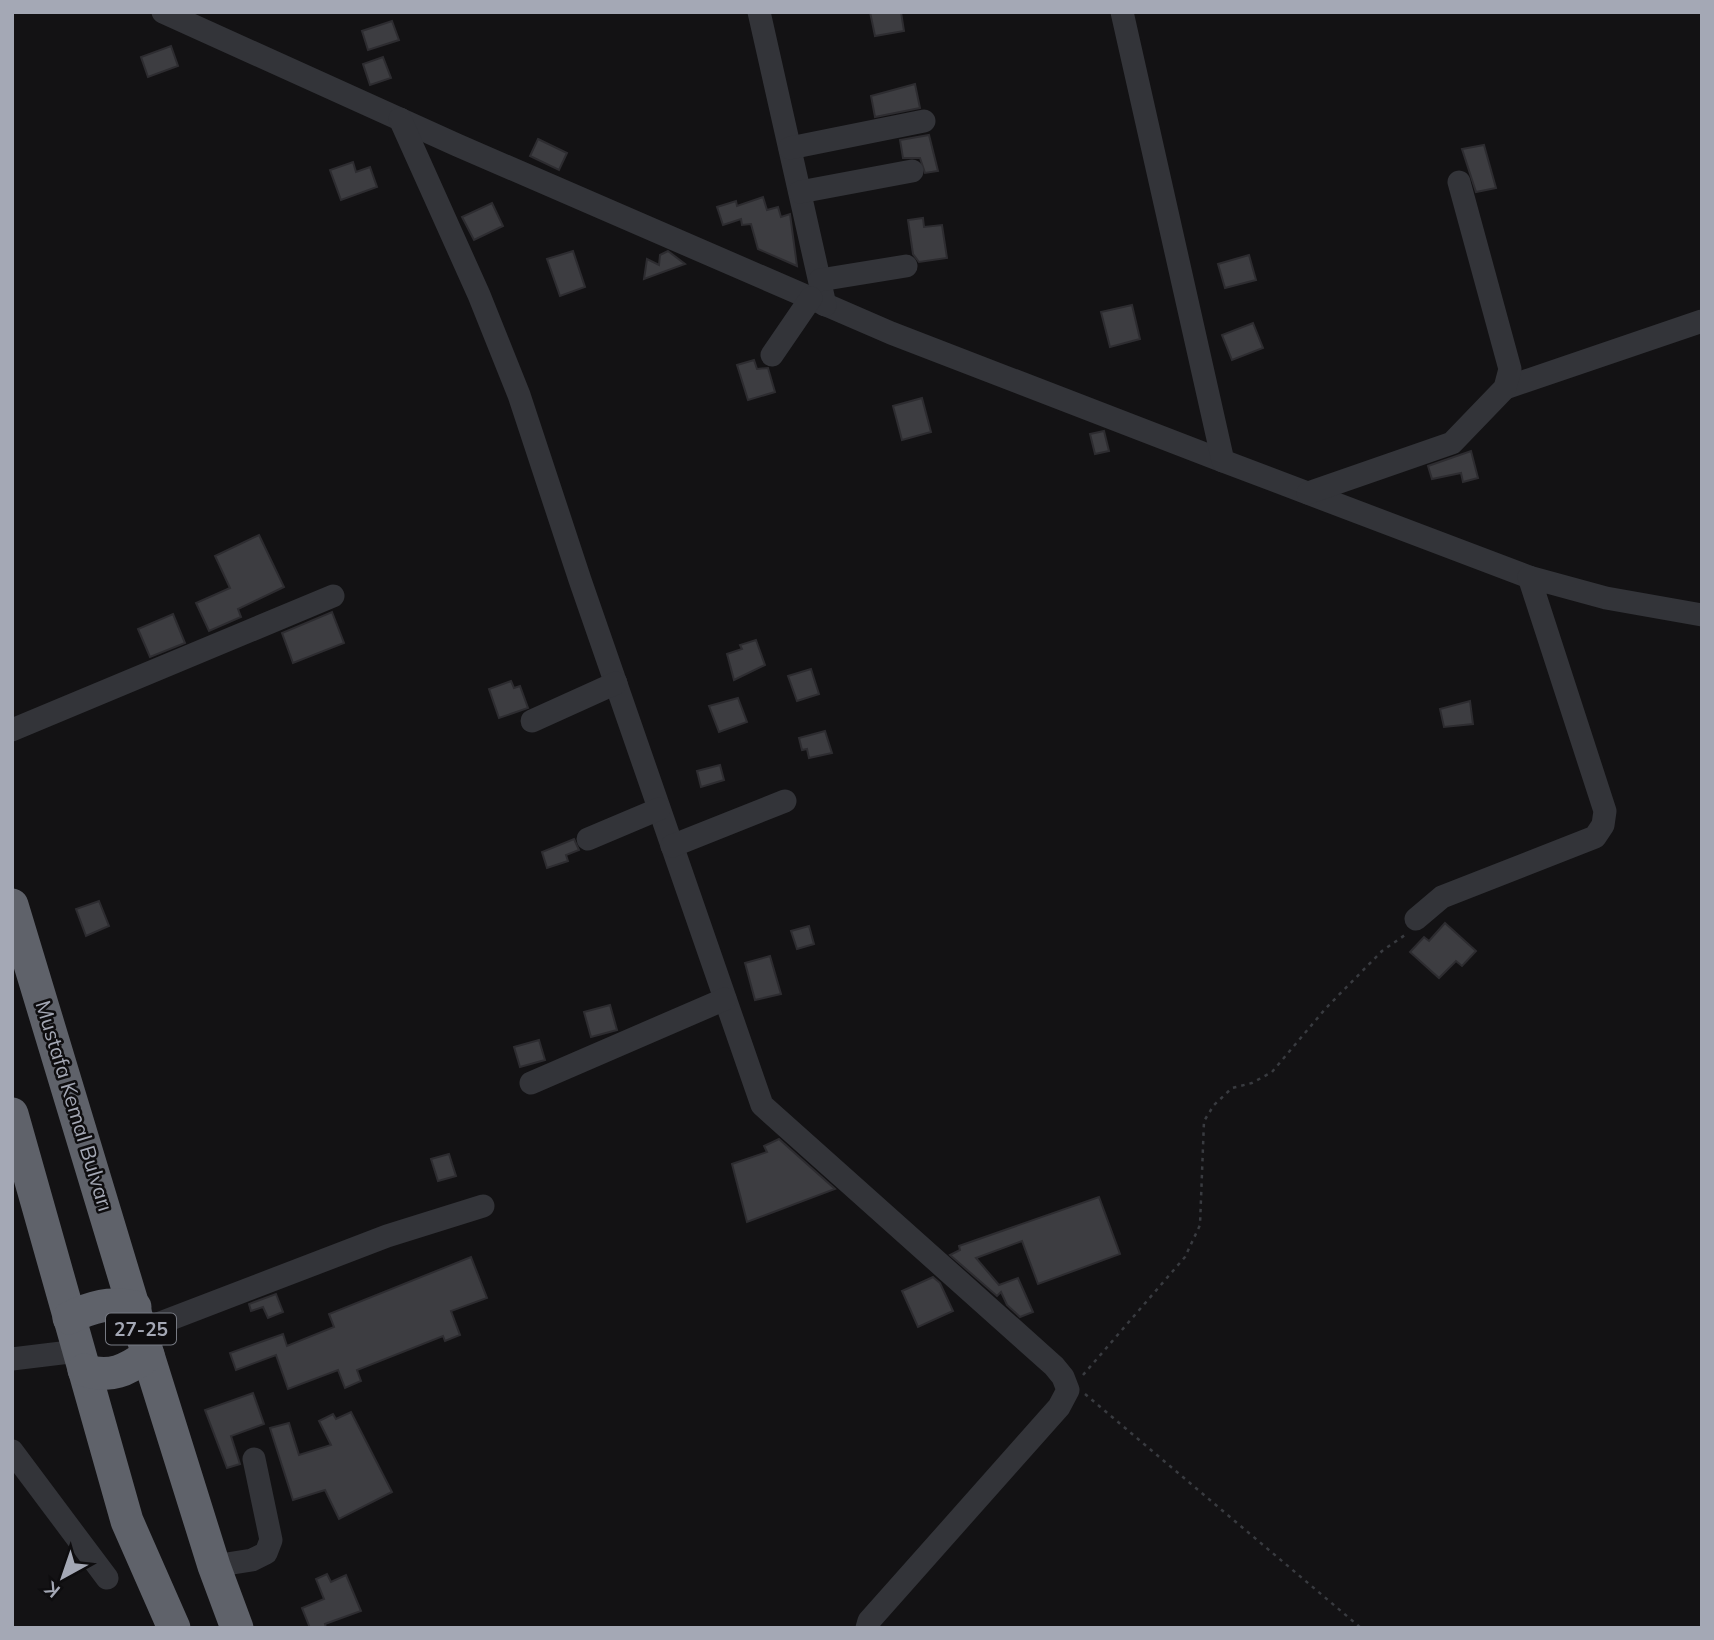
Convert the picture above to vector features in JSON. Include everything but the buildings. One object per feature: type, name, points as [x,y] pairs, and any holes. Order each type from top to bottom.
[{"type":"highway","name":"Mustafa Kemal Bulvarı","points":[[12,905],[214,1566],[237,1628]]},
{"type":"highway","name":"27-25","points":[[12,1114],[127,1521],[174,1628]]},
{"type":"highway","points":[[69,1318],[93,1306],[113,1303],[142,1331],[116,1374],[98,1375],[81,1361]]},
{"type":"street","points":[[163,12],[400,119],[819,295],[891,333],[1529,577],[1606,598],[1702,615]]},
{"type":"street","points":[[760,12],[800,192],[819,295]]},
{"type":"street","points":[[1122,12],[1223,461]]},
{"type":"street","points":[[400,119],[480,295],[519,395],[762,1105],[1063,1377],[1068,1390],[1059,1408],[869,1621],[867,1628]]},
{"type":"street","points":[[790,148],[925,121]]},
{"type":"street","points":[[800,192],[912,171]]},
{"type":"street","points":[[1458,182],[1510,369],[1505,388]]},
{"type":"street","points":[[772,355],[819,295],[906,266]]},
{"type":"street","points":[[1308,493],[1452,443],[1505,388],[1702,321]]},
{"type":"street","points":[[1416,919],[1442,897],[1595,837],[1603,825],[1605,811],[1529,577]]},
{"type":"street","points":[[12,730],[333,596]]},
{"type":"street","points":[[532,721],[616,683]]},
{"type":"street","points":[[672,846],[785,801]]},
{"type":"street","points":[[588,839],[659,809]]},
{"type":"street","points":[[531,1083],[725,999]]},
{"type":"street","points":[[142,1331],[387,1236],[484,1206]]},
{"type":"street","points":[[12,1359],[81,1361]]},
{"type":"street","points":[[12,1451],[19,1476],[107,1578]]},
{"type":"street","points":[[214,1566],[252,1560],[266,1553],[271,1540],[254,1459]]},
{"type":"path","points":[[1063,1377],[1082,1377],[1185,1257],[1200,1225],[1204,1121],[1214,1105],[1232,1088],[1252,1083],[1272,1072],[1326,1008],[1382,951],[1400,941],[1416,919]]},
{"type":"path","points":[[1063,1377],[1361,1628]]}]
